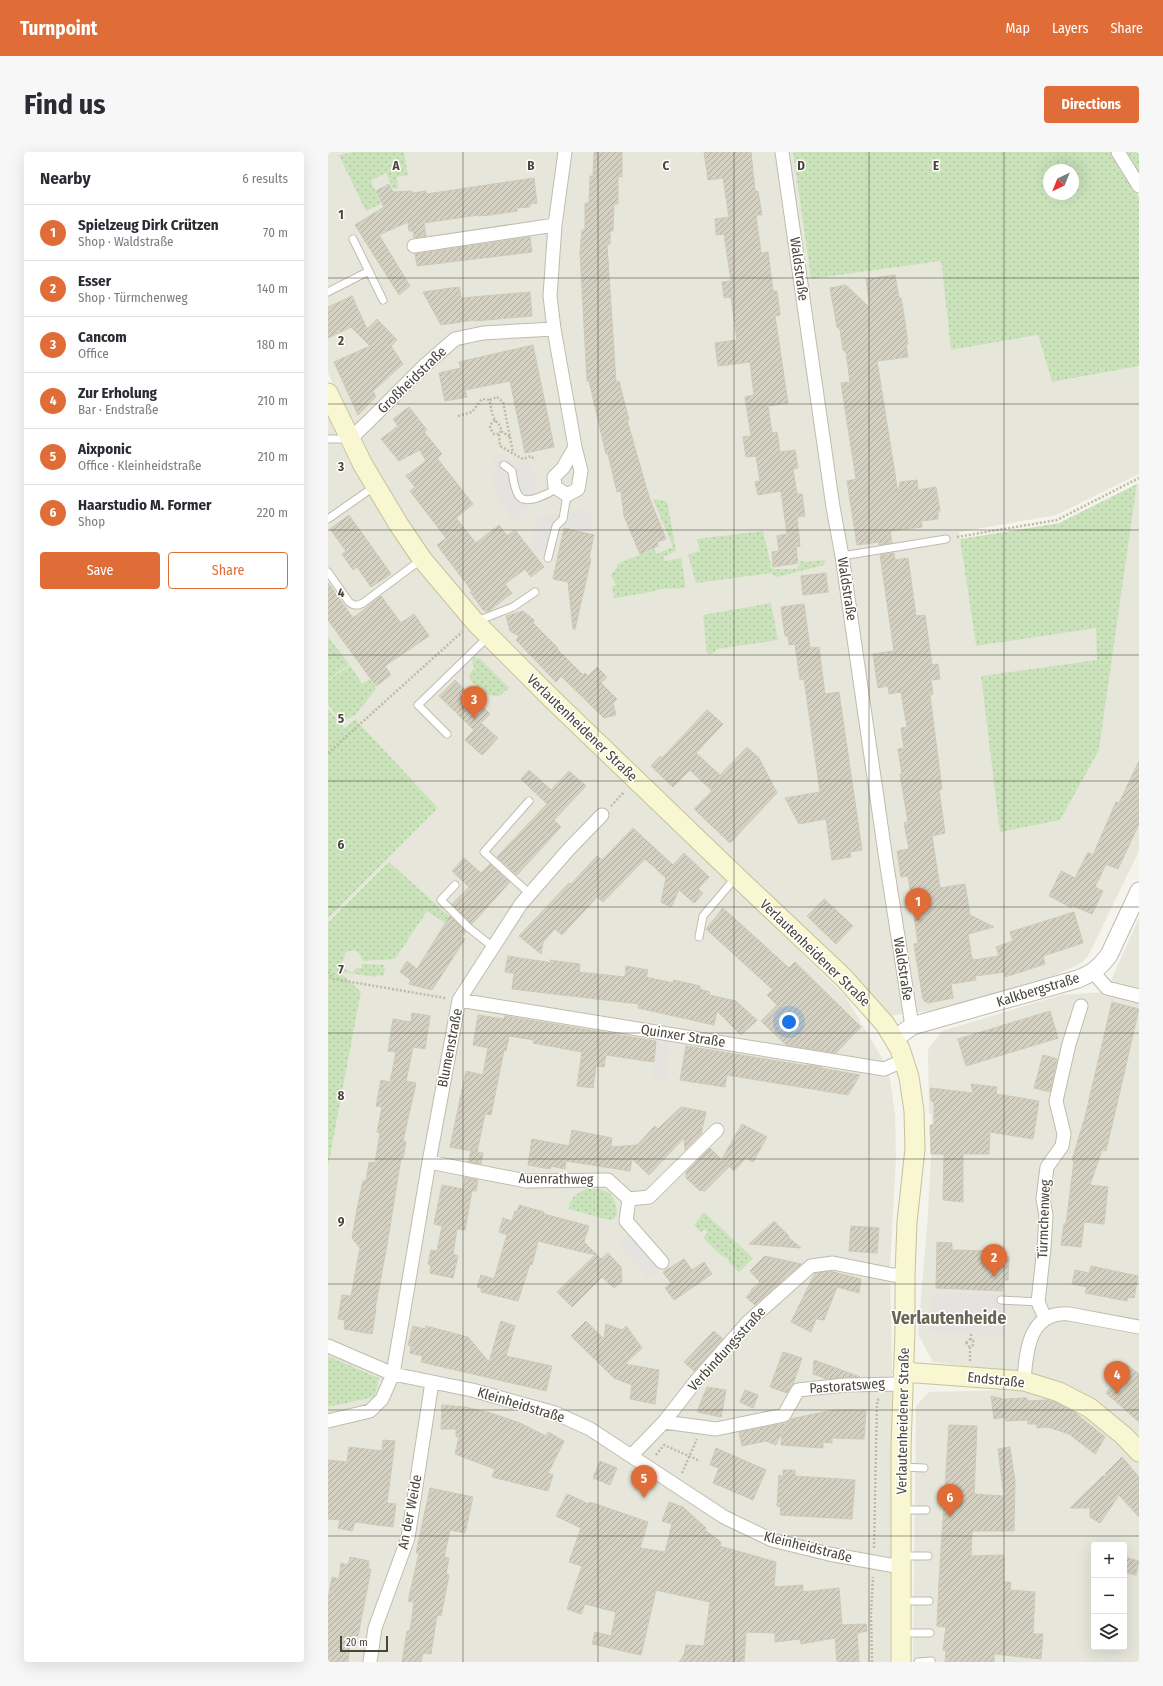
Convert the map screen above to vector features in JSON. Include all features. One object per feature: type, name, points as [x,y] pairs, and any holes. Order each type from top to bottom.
[{"type":"main road","name":"Verlautenheidener Straße","points":[[328,393],[375,486],[422,559],[475,622],[552,700],[844,978],[875,1012],[895,1039],[905,1060],[910,1077],[914,1111],[915,1149],[907,1222],[905,1330],[898,1380],[902,1466],[901,1662]]},
{"type":"main road","name":"Endstraße","points":[[898,1380],[1024,1381],[1059,1392],[1090,1408],[1124,1436],[1139,1452]]},
{"type":"street","points":[[565,152],[555,225],[550,296],[574,448],[581,471],[578,489],[562,492],[555,487],[554,477],[563,468],[574,448]]},
{"type":"street","name":"Waldstraße","points":[[782,152],[833,507],[842,556],[886,860],[912,1026]]},
{"type":"street","points":[[1118,152],[1139,186]]},
{"type":"street","points":[[414,246],[555,225]]},
{"type":"street","name":"Großheidstraße","points":[[350,439],[423,367],[456,339],[483,333],[554,329]]},
{"type":"street","name":"Blumenstraße","points":[[393,1374],[429,1162],[459,1000],[493,947],[530,894],[569,849],[602,815]]},
{"type":"street","name":"Kalkbergstraße","points":[[895,1039],[912,1026],[1078,979],[1093,972],[1102,965],[1109,955],[1139,891]]},
{"type":"street","points":[[1093,972],[1107,988],[1139,996]]},
{"type":"street","name":"Quinxer Straße","points":[[459,1000],[884,1069],[905,1060]]},
{"type":"street","name":"Türmchenweg","points":[[1045,1318],[1038,1302],[1046,1215],[1043,1199],[1047,1167],[1062,1146],[1064,1134],[1056,1101],[1069,1044],[1080,1006]]},
{"type":"street","points":[[662,1262],[626,1221],[629,1200],[650,1197],[717,1130]]},
{"type":"street","name":"Auenrathweg","points":[[429,1162],[526,1181],[608,1180],[629,1200]]},
{"type":"street","name":"Verbindungsstraße","points":[[632,1456],[664,1422],[696,1381],[748,1322],[811,1266],[833,1262],[893,1275],[905,1274]]},
{"type":"street","points":[[1024,1381],[1026,1361],[1034,1332],[1038,1323],[1045,1318],[1059,1313],[1139,1327]]},
{"type":"street","name":"Kleinheidstraße","points":[[328,1346],[393,1374],[472,1390],[555,1412],[590,1429],[724,1517],[772,1540],[874,1562],[901,1561]]},
{"type":"street","points":[[328,1422],[370,1412],[382,1399],[393,1374]]},
{"type":"street","name":"Pastoratsweg","points":[[664,1422],[716,1429],[784,1415],[798,1390],[898,1380]]},
{"type":"street","name":"An der Weide","points":[[370,1662],[375,1628],[408,1538],[432,1382]]},
{"type":"lane","points":[[353,239],[384,300]]},
{"type":"lane","points":[[328,292],[369,271]]},
{"type":"lane","points":[[328,439],[350,439]]},
{"type":"lane","points":[[504,465],[512,471],[518,494],[521,498],[528,500],[547,494],[562,492],[563,519],[556,526],[548,558]]},
{"type":"lane","points":[[328,519],[375,486]]},
{"type":"lane","points":[[842,556],[946,538]]},
{"type":"lane","points":[[328,572],[349,602],[353,605],[358,605],[363,603],[422,559]]},
{"type":"lane","points":[[475,622],[513,607],[535,592]]},
{"type":"lane","points":[[447,734],[418,705],[489,636]]},
{"type":"lane","points":[[529,801],[484,852],[530,894]]},
{"type":"lane","points":[[699,937],[703,916],[736,876]]},
{"type":"lane","points":[[455,885],[441,900],[469,928],[493,947]]},
{"type":"lane","points":[[1001,1300],[1038,1302]]},
{"type":"lane","points":[[902,1466],[924,1468]]},
{"type":"lane","points":[[901,1510],[926,1510]]},
{"type":"lane","points":[[901,1561],[928,1556]]},
{"type":"lane","points":[[901,1601],[929,1601]]},
{"type":"lane","points":[[901,1633],[930,1633]]},
{"type":"lane","points":[[918,1662],[931,1662]]},
{"type":"path","points":[[458,416],[472,412],[482,399],[490,400],[497,396],[502,400],[513,453]]},
{"type":"path","points":[[490,400],[495,420],[499,422],[501,431],[510,437]]},
{"type":"path","points":[[495,420],[490,425],[490,428],[494,434],[498,434]]},
{"type":"path","points":[[500,427],[507,425]]},
{"type":"path","points":[[498,434],[501,431]]},
{"type":"path","points":[[498,434],[500,446],[522,458],[531,456],[535,460]]},
{"type":"path","points":[[946,538],[1057,520],[1139,478]]},
{"type":"path","points":[[328,753],[475,622]]},
{"type":"path","points":[[602,815],[636,780]]},
{"type":"path","points":[[328,972],[334,979],[459,1000]]},
{"type":"path","points":[[971,1334],[971,1340]]},
{"type":"path","points":[[872,1662],[871,1612],[874,1562],[877,1401],[898,1380]]},
{"type":"path","points":[[677,1470],[682,1474],[703,1428]]},
{"type":"path","points":[[642,1445],[661,1459]]},
{"type":"path","points":[[656,1455],[664,1445],[700,1461]]},
{"type":"shaded area","points":[[328,152],[793,152],[811,279],[941,261],[951,350],[1038,335],[1052,382],[1139,366],[1139,474],[1056,515],[959,532],[976,646],[1096,627],[1098,660],[981,677],[1099,750],[1137,484],[1139,484],[1139,851],[1089,954],[1083,962],[1037,984],[934,1010],[888,1016],[477,614],[418,542],[365,453],[328,373]]},
{"type":"shaded area","points":[[328,417],[348,459],[405,550],[658,812],[846,997],[882,1058],[890,1079],[895,1115],[896,1158],[890,1266],[892,1372],[890,1662],[328,1662],[328,1407],[375,1397],[379,1378],[328,1356],[328,1167],[361,992],[328,960],[328,918],[438,808],[354,719],[344,728],[328,708]]},
{"type":"shaded area","points":[[497,453],[517,464],[529,460],[540,493],[530,495],[518,520],[507,515],[508,510],[506,506],[501,507],[491,473],[495,472],[496,467],[492,465]]},
{"type":"shaded area","points":[[589,509],[593,524],[591,531],[560,526],[553,557],[531,548],[536,516]]},
{"type":"shaded area","points":[[1139,918],[1139,1440],[1015,1372],[933,1362],[918,1334],[928,1214],[932,1140],[931,1114],[929,1114],[928,1050],[942,1031],[1061,995],[1106,992]]},
{"type":"shaded area","points":[[656,1041],[670,1043],[666,1080],[653,1079]]},
{"type":"shaded area","points":[[628,1235],[659,1269],[648,1278],[618,1244]]},
{"type":"shaded area","points":[[931,1293],[1007,1295],[1006,1335],[930,1333]]},
{"type":"shaded area","points":[[1020,1390],[1056,1399],[1085,1414],[1120,1442],[1139,1463],[1139,1662],[913,1662],[916,1406],[929,1392]]},
{"type":"green space","points":[[354,152],[404,152],[408,175],[397,177],[398,188],[393,189],[386,173],[371,181],[381,204],[366,211],[339,155]]},
{"type":"green space","points":[[793,152],[1111,152],[1139,197],[1139,366],[1052,382],[1038,335],[951,350],[941,261],[811,279]]},
{"type":"green space","points":[[1124,152],[1139,152],[1139,176]]},
{"type":"green space","points":[[1137,484],[1099,750],[1060,820],[1000,832],[981,676],[1097,660],[1096,628],[976,646],[960,539],[1059,523]]},
{"type":"green space","points":[[653,499],[667,501],[676,551],[663,557],[665,561],[681,558],[686,588],[658,589],[652,592],[614,598],[612,587],[616,585],[611,575],[617,567],[617,564],[654,549],[657,554],[673,547]]},
{"type":"green space","points":[[763,531],[772,569],[797,569],[801,561],[807,562],[825,560],[824,565],[777,577],[771,573],[696,583],[688,555],[700,551],[697,539]]},
{"type":"green space","points":[[771,603],[778,640],[717,649],[714,653],[707,654],[703,615]]},
{"type":"green space","points":[[328,637],[349,664],[328,680]]},
{"type":"green space","points":[[474,658],[479,658],[509,688],[499,696],[494,696],[484,693],[476,688],[469,675],[474,668],[472,661]]},
{"type":"green space","points":[[350,665],[362,684],[370,679],[376,689],[355,715],[341,722],[328,704],[328,681]]},
{"type":"green space","points":[[328,708],[344,728],[355,719],[438,808],[328,918]]},
{"type":"green space","points":[[389,862],[457,923],[453,928],[427,911],[395,959],[363,961],[359,953],[354,950],[346,952],[340,967],[353,973],[356,968],[362,968],[362,964],[384,965],[385,969],[383,976],[378,975],[377,977],[340,972],[361,992],[328,1167],[328,923]]},
{"type":"green space","points":[[588,1188],[603,1190],[610,1193],[617,1211],[614,1219],[610,1220],[568,1209],[575,1196]]},
{"type":"green space","points":[[704,1212],[753,1258],[739,1272],[728,1259],[721,1255],[703,1238],[708,1232],[704,1229],[701,1233],[694,1225]]},
{"type":"green space","points":[[328,1356],[379,1378],[375,1397],[328,1407]]},
{"type":"building","points":[[594,152],[622,152],[622,177],[618,176],[618,204],[614,204],[613,231],[610,231],[610,244],[607,244],[616,382],[619,381],[629,420],[627,420],[649,497],[666,539],[657,542],[658,546],[640,554],[624,516],[621,491],[617,492],[608,454],[606,454],[589,381],[587,381],[580,252],[582,230],[585,230],[585,203],[589,203],[590,176],[593,176]]},
{"type":"building","points":[[704,152],[751,152],[755,191],[758,191],[762,215],[756,215],[761,253],[768,252],[773,291],[777,291],[780,315],[775,316],[788,403],[768,406],[772,433],[777,432],[780,452],[795,450],[798,468],[793,469],[797,494],[802,494],[805,516],[797,517],[800,546],[796,547],[798,563],[773,567],[772,552],[779,551],[777,536],[787,534],[781,491],[758,495],[755,482],[760,481],[756,456],[746,457],[743,437],[751,436],[745,397],[754,395],[750,362],[718,366],[715,343],[737,340],[731,297],[724,298],[722,282],[731,281],[724,234],[716,235],[715,219],[729,217],[723,178],[708,180]]},
{"type":"building","points":[[534,178],[537,203],[530,204],[530,207],[517,208],[517,211],[491,215],[478,215],[424,223],[426,236],[414,238],[413,231],[409,231],[408,222],[379,235],[410,286],[399,295],[355,225],[384,207],[376,191],[389,184],[393,192],[412,191],[413,193],[426,191],[426,194]]},
{"type":"building","points":[[530,237],[532,252],[417,266],[415,254]]},
{"type":"building","points":[[895,275],[899,298],[901,298],[903,309],[908,344],[906,345],[908,357],[877,361],[898,493],[900,482],[917,480],[918,490],[936,487],[940,511],[938,511],[938,519],[921,521],[922,527],[890,531],[892,543],[879,545],[879,542],[857,545],[847,481],[856,479],[841,383],[850,382],[846,352],[843,350],[840,329],[837,327],[830,288],[846,285],[870,308],[866,279]]},
{"type":"building","points":[[459,287],[461,298],[530,292],[532,316],[473,320],[441,325],[423,292]]},
{"type":"building","points":[[352,296],[367,329],[377,319],[397,340],[391,346],[403,364],[373,391],[376,397],[358,415],[334,362],[370,346],[351,327],[328,338],[328,307]]},
{"type":"building","points":[[533,345],[554,447],[525,453],[510,381],[465,390],[467,397],[445,401],[439,373],[461,368],[459,362]]},
{"type":"building","points":[[409,407],[427,430],[424,432],[442,454],[437,458],[473,504],[456,518],[476,543],[499,525],[507,536],[515,530],[544,567],[531,577],[525,569],[505,584],[512,593],[489,611],[484,611],[470,592],[472,591],[437,545],[446,538],[410,491],[415,487],[406,476],[426,461],[420,450],[399,461],[381,439],[398,426],[393,419]]},
{"type":"building","points":[[349,515],[391,574],[371,587],[357,567],[353,570],[342,554],[346,551],[330,529]]},
{"type":"building","points":[[564,528],[594,535],[589,558],[591,559],[575,629],[573,629],[568,582],[553,579]]},
{"type":"building","points":[[894,553],[895,560],[908,558],[916,616],[925,615],[932,665],[938,664],[940,679],[931,680],[933,694],[930,695],[942,789],[939,790],[945,833],[932,836],[940,888],[965,884],[970,915],[994,927],[968,934],[971,952],[969,955],[971,954],[973,960],[999,956],[996,947],[1013,941],[1010,932],[1074,912],[1083,943],[1043,956],[1045,964],[1005,977],[1004,972],[975,976],[976,980],[951,984],[953,998],[928,1003],[923,1000],[914,944],[918,943],[908,876],[901,877],[897,851],[909,849],[904,823],[908,822],[900,774],[902,774],[898,749],[904,748],[901,728],[907,727],[901,692],[889,694],[888,686],[878,688],[873,654],[894,651],[880,555]]},
{"type":"building","points":[[826,573],[828,592],[803,595],[801,576]]},
{"type":"building","points":[[328,583],[353,618],[381,596],[401,623],[414,614],[429,636],[385,666],[391,675],[376,686],[328,620]]},
{"type":"building","points":[[804,604],[810,648],[819,647],[825,694],[839,692],[862,850],[850,852],[851,857],[832,860],[826,819],[799,824],[785,798],[820,792],[804,679],[800,680],[795,644],[789,645],[788,636],[785,636],[781,607]]},
{"type":"building","points":[[523,611],[534,620],[533,623],[583,675],[585,673],[588,676],[597,667],[607,677],[601,683],[617,699],[613,703],[616,715],[604,718],[561,676],[556,682],[516,640],[519,636],[510,631],[506,616]]},
{"type":"building","points":[[455,680],[490,714],[481,723],[498,738],[482,755],[465,740],[474,730],[439,696]]},
{"type":"building","points":[[707,710],[723,724],[696,753],[720,775],[747,747],[759,758],[777,793],[730,843],[694,809],[712,791],[690,770],[673,787],[651,766],[660,756],[662,758]]},
{"type":"building","points":[[1139,761],[1139,824],[1118,869],[1106,864],[1095,887],[1103,891],[1092,914],[1071,905],[1072,908],[1049,896],[1061,871],[1075,878],[1088,852],[1093,855],[1116,802],[1119,803]]},
{"type":"building","points":[[529,770],[551,790],[569,771],[586,786],[554,820],[561,827],[517,875],[497,857],[547,804],[521,779]]},
{"type":"building","points":[[633,828],[673,865],[684,853],[709,877],[698,889],[703,893],[694,903],[679,890],[671,907],[661,902],[666,878],[645,859],[603,902],[597,897],[562,935],[555,929],[543,942],[541,954],[519,936],[597,856],[602,860]]},
{"type":"building","points":[[464,858],[481,873],[490,864],[510,882],[472,924],[452,904],[469,887],[452,871]]},
{"type":"building","points":[[824,899],[853,926],[836,944],[807,916]]},
{"type":"building","points":[[723,908],[789,968],[795,962],[861,1027],[836,1053],[786,1045],[761,1021],[777,1005],[767,995],[773,990],[706,929]]},
{"type":"building","points":[[450,916],[466,932],[461,937],[465,939],[432,990],[409,984],[411,980],[400,972],[407,961],[417,969]]},
{"type":"building","points":[[508,956],[552,963],[549,960],[580,964],[579,972],[625,977],[626,966],[648,970],[646,977],[673,983],[674,980],[700,986],[700,989],[710,992],[709,995],[736,1001],[757,1020],[741,1035],[717,1011],[714,1025],[638,1008],[639,1004],[512,989],[514,973],[505,972]]},
{"type":"building","points":[[1112,1002],[1139,1009],[1106,1151],[1102,1150],[1090,1185],[1108,1187],[1104,1224],[1084,1222],[1081,1247],[1061,1245],[1064,1224],[1066,1224],[1074,1161],[1072,1160],[1085,1117]]},
{"type":"building","points":[[1050,1011],[1058,1038],[966,1066],[958,1039]]},
{"type":"building","points":[[412,1013],[430,1016],[425,1049],[413,1047],[406,1081],[416,1083],[403,1141],[406,1142],[403,1158],[401,1158],[372,1334],[344,1329],[345,1320],[338,1319],[342,1295],[351,1296],[360,1248],[352,1238],[363,1181],[366,1181],[369,1162],[375,1163],[380,1133],[377,1132],[382,1107],[376,1106],[381,1080],[390,1082],[396,1052],[388,1051],[393,1019],[411,1022]]},
{"type":"building","points":[[478,1015],[504,1019],[505,1016],[656,1041],[654,1062],[606,1055],[604,1067],[596,1066],[593,1088],[577,1086],[582,1052],[533,1043],[534,1040],[509,1036],[506,1051],[504,1050],[491,1115],[485,1114],[477,1152],[450,1147],[466,1071],[483,1075],[488,1048],[473,1045]]},
{"type":"building","points":[[686,1046],[822,1067],[820,1068],[860,1075],[848,1095],[727,1075],[725,1087],[680,1080]]},
{"type":"building","points":[[1043,1055],[1057,1059],[1050,1092],[1034,1088]]},
{"type":"building","points":[[971,1084],[997,1087],[996,1094],[1039,1101],[1033,1139],[990,1132],[989,1154],[963,1154],[963,1202],[943,1200],[944,1154],[931,1154],[930,1125],[934,1125],[934,1102],[931,1101],[930,1088],[973,1093]]},
{"type":"building","points":[[681,1107],[706,1112],[701,1134],[685,1150],[684,1138],[649,1175],[632,1159],[630,1171],[566,1161],[565,1169],[551,1166],[550,1169],[528,1165],[532,1139],[569,1146],[572,1130],[612,1138],[611,1147],[637,1145],[655,1126],[658,1129]]},
{"type":"building","points":[[742,1124],[767,1137],[753,1162],[746,1158],[734,1171],[722,1159]]},
{"type":"building","points":[[710,1148],[729,1167],[705,1191],[699,1190],[686,1178],[686,1172]]},
{"type":"building","points":[[471,1151],[483,1153],[481,1164],[468,1162]]},
{"type":"building","points":[[465,1177],[478,1180],[476,1191],[472,1191],[465,1230],[457,1229],[453,1254],[458,1256],[453,1278],[430,1273],[431,1265],[428,1264],[431,1250],[437,1251],[442,1226],[434,1224],[442,1185],[463,1189]]},
{"type":"building","points":[[519,1205],[544,1212],[544,1214],[589,1226],[584,1242],[601,1259],[608,1253],[621,1267],[622,1281],[614,1288],[602,1277],[572,1307],[557,1292],[595,1255],[538,1241],[532,1265],[530,1264],[518,1301],[481,1292],[482,1289],[477,1287],[481,1275],[494,1279],[507,1235],[499,1232],[503,1218],[512,1221],[515,1211],[517,1212]]},
{"type":"building","points":[[774,1221],[789,1236],[788,1237],[801,1248],[749,1244]]},
{"type":"building","points":[[851,1226],[879,1228],[877,1253],[849,1251]]},
{"type":"building","points":[[937,1242],[952,1243],[952,1250],[996,1251],[996,1254],[1009,1257],[1008,1280],[1004,1280],[1002,1291],[936,1288]]},
{"type":"building","points":[[765,1256],[801,1264],[755,1305],[746,1297],[760,1282],[750,1271]]},
{"type":"building","points":[[684,1259],[692,1270],[704,1262],[712,1274],[674,1300],[665,1288],[671,1283],[663,1272]]},
{"type":"building","points":[[1091,1266],[1138,1276],[1134,1298],[1128,1297],[1127,1301],[1085,1293],[1087,1287],[1072,1284],[1075,1270],[1089,1273]]},
{"type":"building","points":[[830,1271],[861,1279],[859,1293],[837,1287],[824,1320],[816,1319],[811,1332],[791,1322],[815,1273]]},
{"type":"building","points":[[501,1321],[515,1326],[506,1356],[552,1366],[546,1391],[421,1362],[423,1356],[410,1353],[411,1346],[408,1345],[413,1326],[425,1329],[426,1326],[468,1337],[489,1362]]},
{"type":"building","points":[[586,1321],[604,1339],[606,1324],[622,1330],[626,1326],[642,1348],[625,1364],[659,1370],[655,1404],[630,1399],[632,1385],[614,1378],[571,1336]]},
{"type":"building","points":[[714,1331],[723,1339],[694,1371],[684,1362]]},
{"type":"building","points":[[783,1352],[802,1358],[793,1384],[787,1393],[770,1387]]},
{"type":"building","points":[[814,1360],[860,1377],[827,1379],[813,1374]]},
{"type":"building","points":[[1126,1364],[1139,1374],[1139,1422],[1106,1393]]},
{"type":"building","points":[[707,1387],[726,1390],[721,1417],[697,1412]]},
{"type":"building","points":[[745,1390],[758,1395],[753,1408],[740,1402]]},
{"type":"building","points":[[991,1396],[1003,1399],[1027,1398],[1027,1401],[1046,1400],[1055,1402],[1074,1412],[1105,1437],[1095,1454],[1069,1434],[1048,1427],[1037,1428],[1036,1424],[1028,1424],[1027,1420],[1006,1421],[1005,1417],[994,1419]]},
{"type":"building","points":[[442,1405],[465,1407],[491,1413],[520,1423],[546,1436],[548,1432],[564,1441],[548,1473],[553,1475],[548,1491],[492,1477],[495,1469],[455,1454],[459,1437],[456,1437],[456,1429],[441,1429]]},
{"type":"building","points":[[833,1410],[866,1410],[864,1439],[832,1438],[832,1443],[823,1442],[823,1448],[781,1445],[782,1431],[776,1445],[766,1441],[742,1446],[739,1432],[786,1423],[791,1419]]},
{"type":"building","points":[[949,1425],[977,1426],[974,1494],[1004,1496],[998,1449],[1010,1447],[1015,1481],[1014,1531],[972,1531],[971,1556],[1004,1555],[1004,1582],[1011,1582],[1010,1590],[1035,1592],[1033,1634],[1043,1634],[1041,1659],[994,1654],[994,1662],[945,1662],[946,1650],[943,1650],[946,1627],[937,1626]]},
{"type":"building","points":[[383,1440],[395,1441],[387,1503],[396,1504],[393,1527],[355,1522],[352,1531],[338,1528],[340,1520],[328,1519],[328,1460],[347,1462],[349,1447],[382,1451]]},
{"type":"building","points":[[716,1448],[766,1470],[753,1500],[713,1483],[719,1468],[710,1465]]},
{"type":"building","points":[[1122,1457],[1139,1477],[1139,1517],[1119,1495],[1100,1523],[1090,1517],[1090,1508],[1070,1508],[1103,1476],[1107,1476],[1105,1474]]},
{"type":"building","points":[[600,1461],[617,1468],[610,1485],[593,1478]]},
{"type":"building","points":[[783,1470],[795,1470],[795,1476],[855,1480],[852,1519],[780,1515],[781,1507],[777,1506],[779,1475],[783,1477]]},
{"type":"building","points":[[430,1488],[473,1497],[465,1533],[450,1530],[444,1557],[449,1558],[446,1574],[449,1575],[441,1616],[437,1615],[431,1654],[423,1653],[421,1662],[402,1662],[407,1631],[410,1631],[414,1602],[408,1601],[419,1553],[416,1553]]},
{"type":"building","points":[[567,1494],[589,1504],[590,1502],[648,1522],[640,1548],[665,1552],[672,1524],[662,1521],[669,1502],[683,1507],[706,1528],[705,1530],[721,1542],[720,1546],[776,1562],[774,1587],[803,1585],[803,1592],[839,1588],[842,1625],[866,1624],[867,1631],[857,1633],[859,1662],[837,1662],[835,1638],[801,1644],[800,1639],[775,1642],[775,1633],[746,1632],[744,1662],[679,1662],[684,1655],[686,1645],[704,1646],[710,1602],[656,1590],[641,1655],[592,1644],[595,1632],[611,1636],[616,1612],[585,1604],[581,1614],[567,1609],[582,1566],[569,1562],[581,1528],[556,1516]]},
{"type":"building","points":[[350,1557],[369,1561],[368,1569],[371,1569],[358,1636],[351,1635],[348,1662],[328,1662],[328,1599],[332,1577],[339,1579],[341,1563],[348,1565]]},
{"type":"building","points":[[1127,1558],[1139,1561],[1136,1575],[1127,1573]]},
{"type":"place","name":"Cancom","points":[[474,719]]},
{"type":"place","name":"Spielzeug Dirk Crützen","points":[[918,921]]},
{"type":"place","name":"Esser","points":[[994,1277]]},
{"type":"place","name":"Zur Erholung","points":[[1117,1394]]},
{"type":"place","name":"Aixponic","points":[[644,1498]]},
{"type":"place","name":"Haarstudio M. Former","points":[[950,1517]]},
{"type":"district","name":"Verlautenheide","points":[[949,1318]]}]
